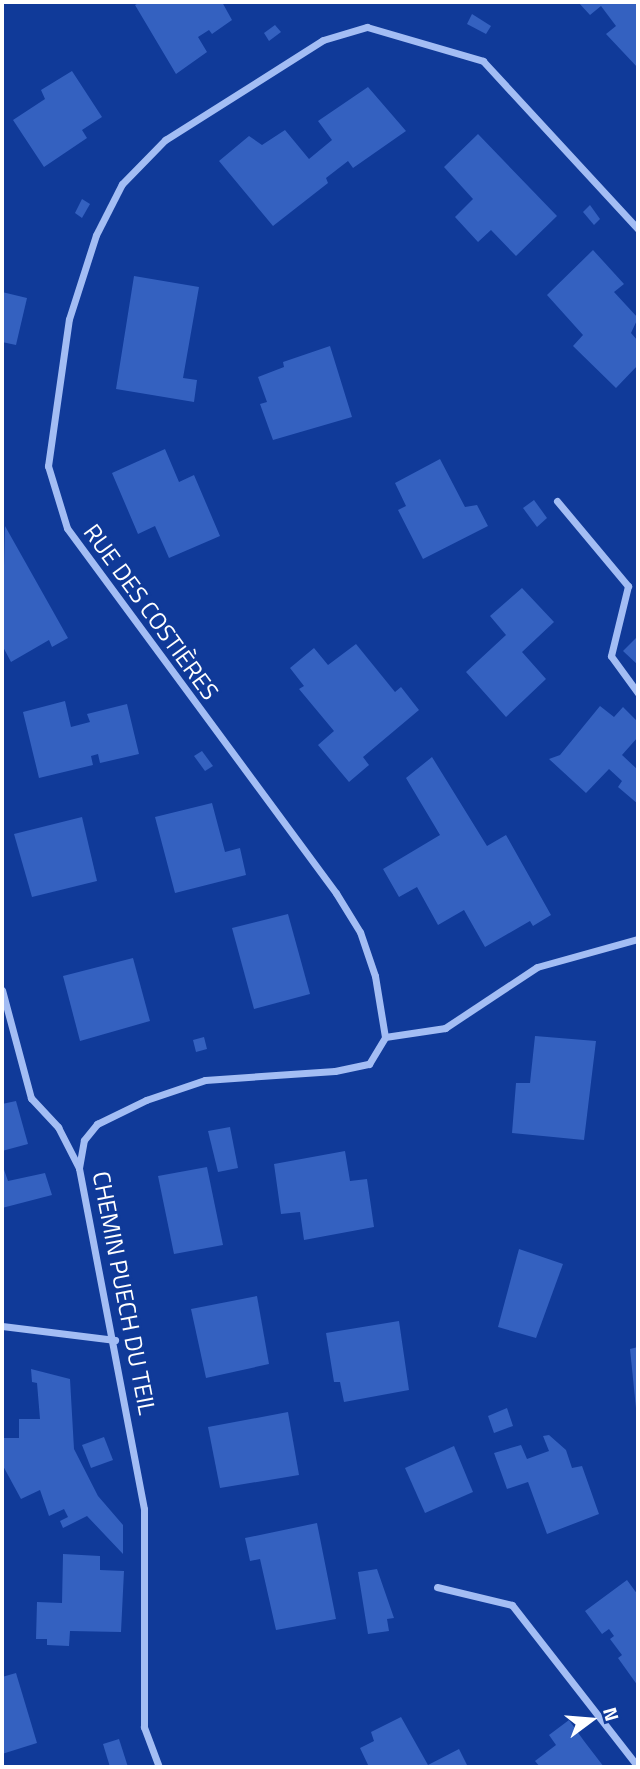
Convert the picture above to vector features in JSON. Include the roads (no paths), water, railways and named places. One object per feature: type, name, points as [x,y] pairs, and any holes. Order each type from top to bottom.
[{"type":"street","name":"RUE DES COSTIÈRES","points":[[384,1037],[375,976],[360,932],[336,893],[67,528],[48,466],[69,319],[96,235],[122,184],[165,140],[323,40],[367,27],[483,61],[638,229]]},
{"type":"street","points":[[557,501],[628,586],[611,656],[638,693]]},
{"type":"street","points":[[384,1037],[445,1028],[537,967],[638,939]]},
{"type":"street","points":[[2,990],[31,1098],[58,1127],[79,1168]]},
{"type":"street","name":"CHEMIN PUECH DU TEIL","points":[[159,1767],[144,1727],[144,1509],[115,1340],[79,1168],[83,1140],[97,1124],[146,1100],[205,1080],[335,1071],[369,1064],[384,1037]]},
{"type":"street","points":[[2,1326],[115,1340]]},
{"type":"street","points":[[437,1587],[512,1605],[638,1767]]}]
